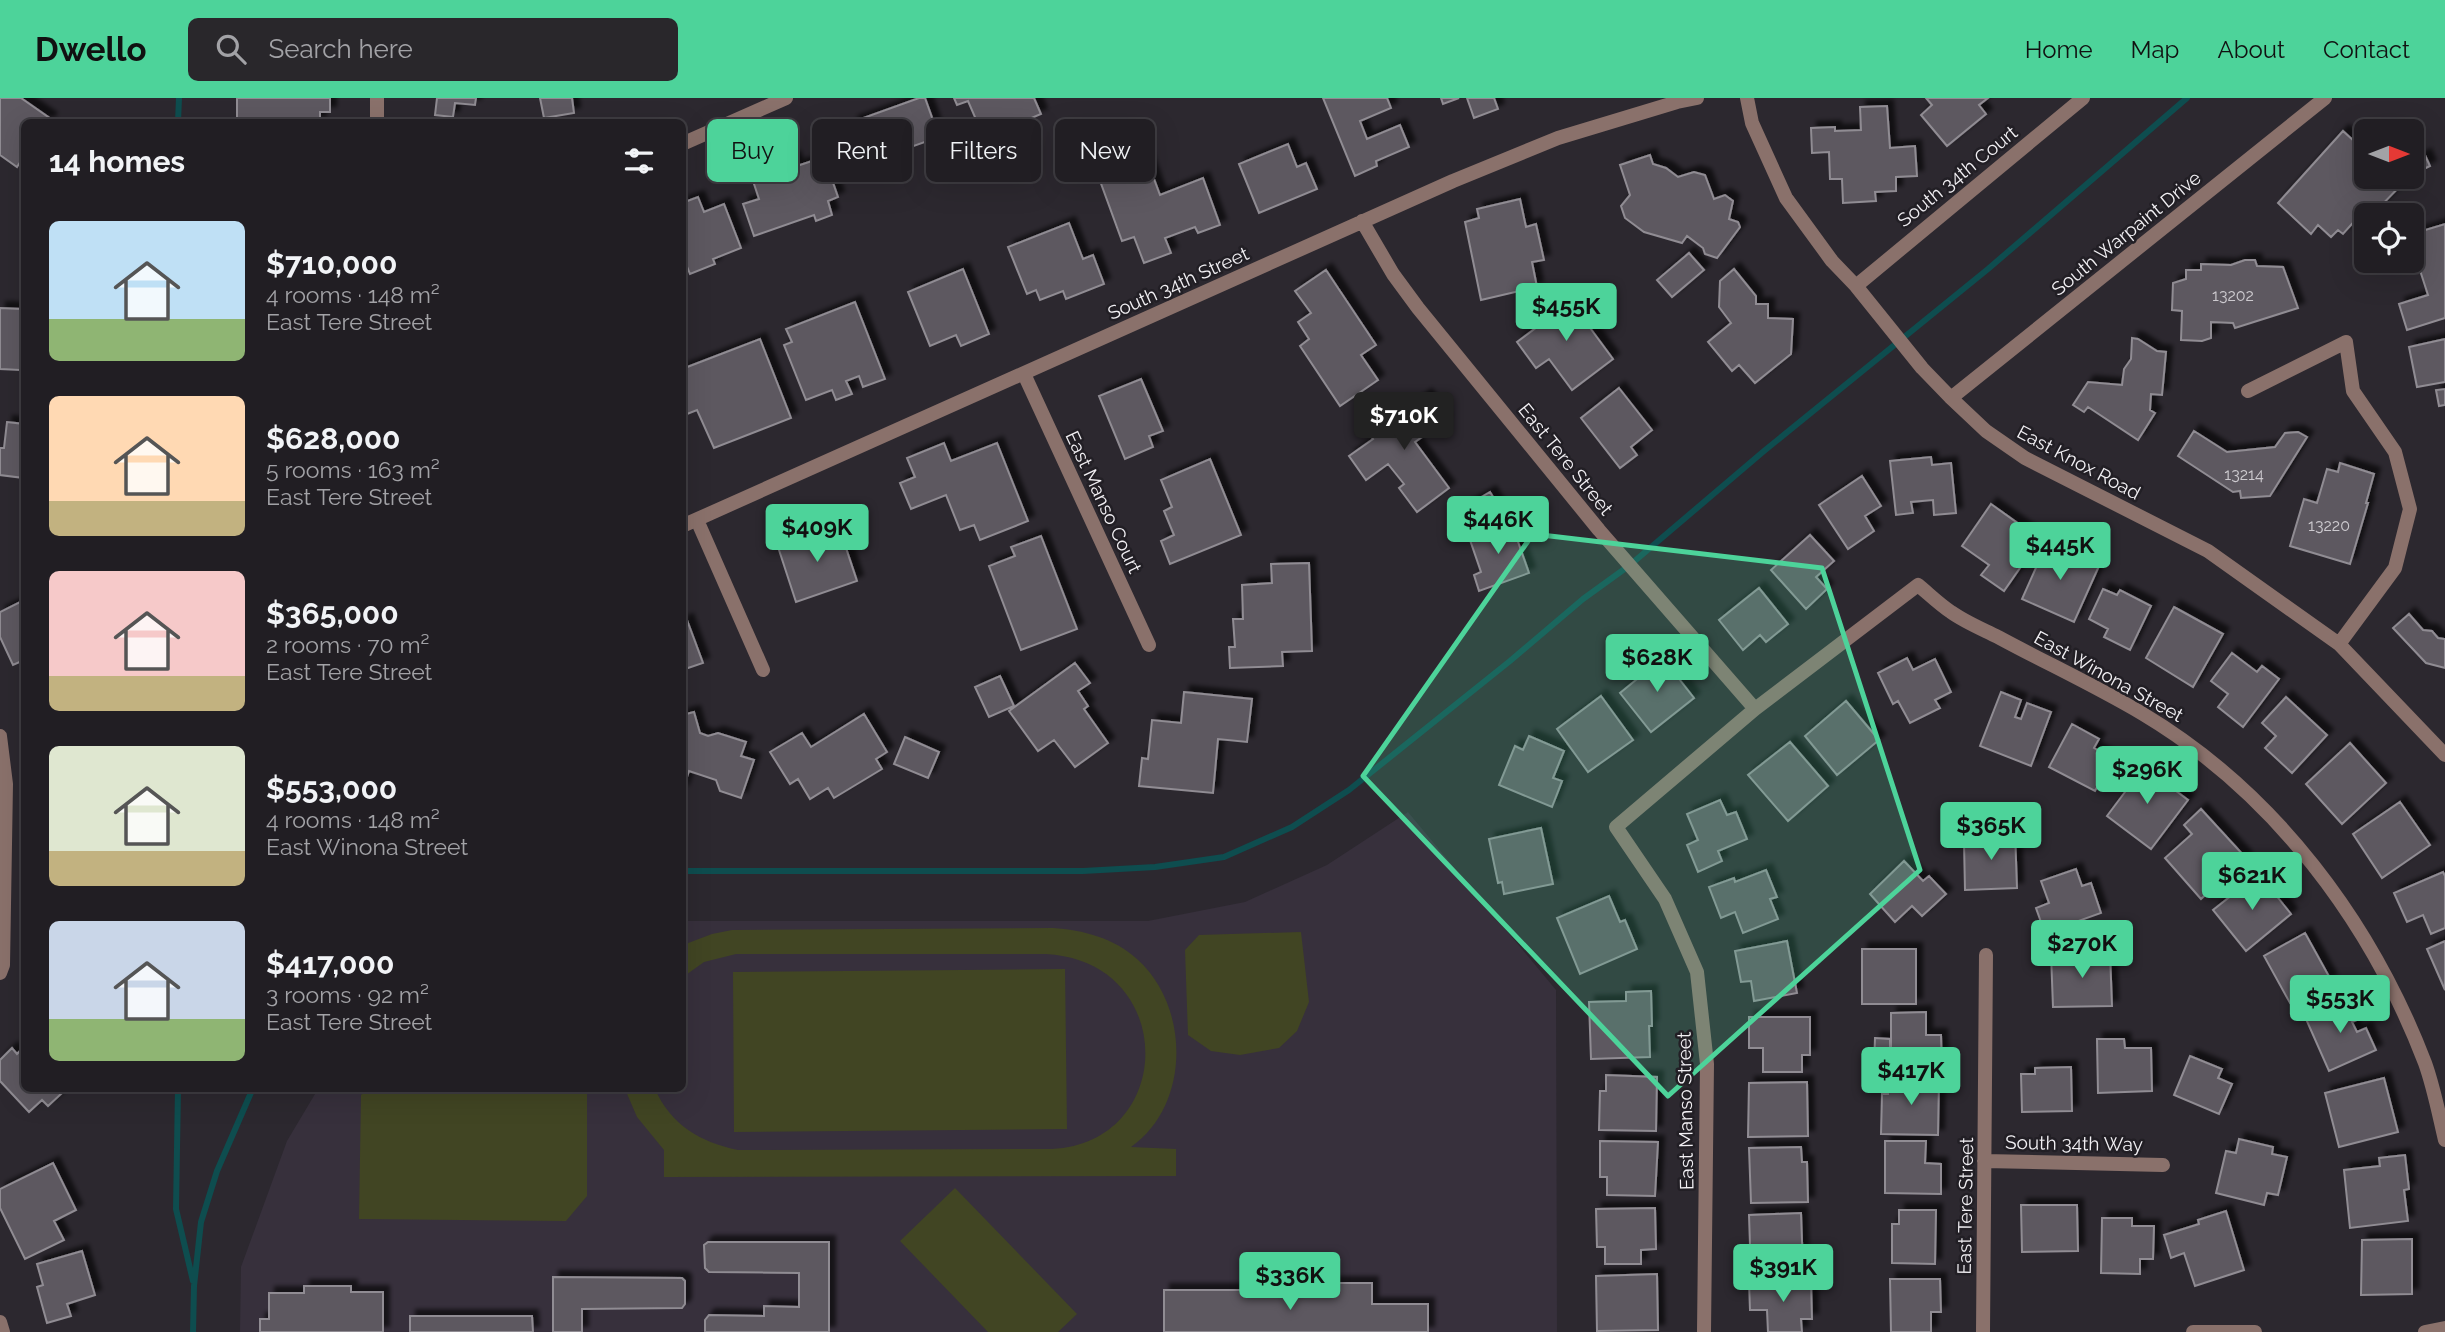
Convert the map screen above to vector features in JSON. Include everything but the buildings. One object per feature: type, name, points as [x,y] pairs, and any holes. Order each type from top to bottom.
[{"type":"street","points":[[377,98],[377,119]]},
{"type":"street","points":[[686,142],[786,98]]},
{"type":"street","name":"South 34th Street","points":[[686,524],[1362,221],[1558,138],[1697,98]]},
{"type":"street","name":"East Knox Road","points":[[1747,98],[1752,124],[1786,198],[1832,261],[1856,286],[1922,368],[1986,431],[2025,458],[2208,551],[2339,644],[2445,755]]},
{"type":"street","name":"South 34th Court","points":[[1856,286],[2083,98]]},
{"type":"street","name":"South Warpaint Drive","points":[[1951,398],[2325,98]]},
{"type":"street","name":"East Tere Street","points":[[1362,221],[1394,274],[1427,318],[1599,530],[1755,709]]},
{"type":"street","points":[[2248,391],[2346,342],[2353,391],[2395,452],[2410,509],[2395,568],[2339,644]]},
{"type":"street","name":"East Manso Court","points":[[1024,374],[1149,646]]},
{"type":"street","points":[[697,520],[763,670]]},
{"type":"street","name":"East Winona Street","points":[[1755,709],[1918,585],[1952,613],[2142,713],[2183,740],[2227,775],[2305,853],[2361,933],[2389,981],[2425,1065],[2445,1140]]},
{"type":"street","name":"East Manso Street","points":[[1704,1332],[1707,1064],[1697,972],[1665,899],[1616,827],[1755,709]]},
{"type":"street","points":[[0,736],[6,784],[3,965],[0,973]]},
{"type":"street","name":"East Tere Street","points":[[1983,1332],[1986,955]]},
{"type":"street","name":"South 34th Way","points":[[1984,1161],[2163,1165]]},
{"type":"street","points":[[0,1322],[3,1332]]},
{"type":"street","points":[[2424,1332],[2445,1328]]},
{"type":"street","points":[[2193,1332],[2255,1332]]},
{"type":"highlighted area","points":[[1533,534],[1822,568],[1920,870],[1668,1096],[1363,776]]},
{"type":"shaded area","points":[[1408,812],[1556,990],[1557,1332],[240,1332],[241,1267],[287,1141],[316,1092],[686,1092],[686,921],[1148,921],[1245,902],[1327,865]]},
{"type":"green space","points":[[1053,928],[1108,940],[1137,959],[1154,979],[1167,1002],[1174,1028],[1176,1055],[1173,1081],[1165,1107],[1151,1129],[1131,1147],[1176,1149],[1176,1176],[664,1177],[664,1150],[637,1117],[626,1092],[657,1092],[669,1113],[688,1130],[711,1142],[738,1150],[1052,1149],[1093,1139],[1122,1117],[1140,1087],[1145,1052],[1139,1017],[1120,987],[1089,964],[1046,954],[736,954],[704,962],[686,975],[686,944],[732,930]]},
{"type":"green space","points":[[1301,932],[1309,1002],[1297,1031],[1279,1048],[1240,1055],[1211,1051],[1188,1035],[1185,950],[1199,935]]},
{"type":"green space","points":[[1065,969],[1067,1129],[734,1132],[733,972]]},
{"type":"green space","points":[[364,1092],[587,1092],[587,1196],[566,1221],[359,1219],[361,1095]]},
{"type":"green space","points":[[955,1188],[1077,1314],[1058,1332],[988,1332],[900,1241]]},
{"type":"waterway","points":[[178,119],[179,98]]},
{"type":"waterway","points":[[686,871],[1083,871],[1155,867],[1224,857],[1292,827],[1349,790],[1583,599],[1630,565],[1764,451],[1988,269],[2187,98]]},
{"type":"waterway","points":[[178,1092],[176,1209],[193,1281]]},
{"type":"waterway","points":[[193,1332],[194,1286],[201,1222],[217,1171],[251,1092]]}]
